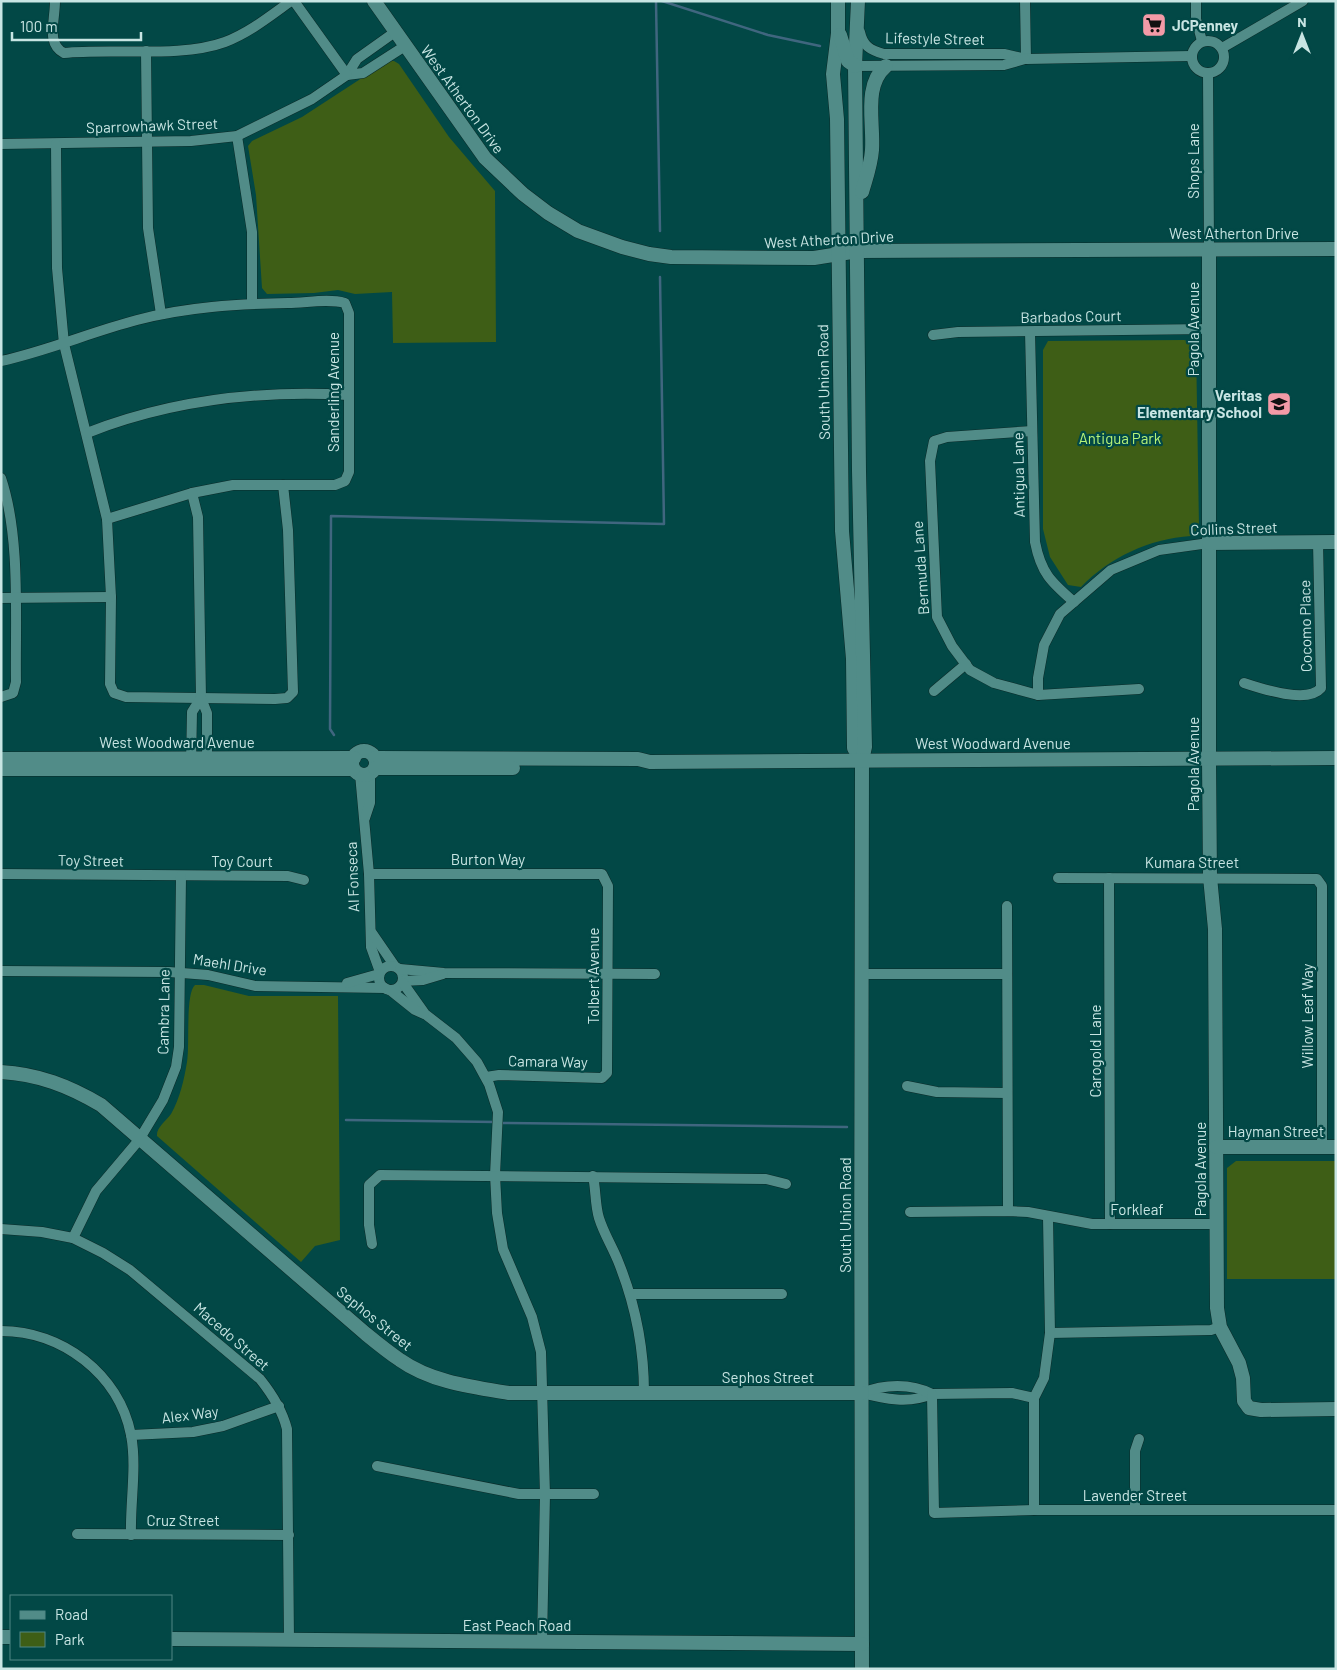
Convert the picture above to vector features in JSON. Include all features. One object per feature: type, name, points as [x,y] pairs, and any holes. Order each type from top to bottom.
[{"type":"street","points":[[55,1],[55,24],[52,41],[55,48],[64,53],[185,49],[224,42],[261,23],[292,1],[348,75]]},
{"type":"street","name":"West Atherton Drive","points":[[374,1],[485,158],[523,194],[548,213],[578,231],[622,247],[671,257],[814,258],[858,252],[1336,249]]},
{"type":"street","name":"South Union Road","points":[[838,1],[838,33],[833,74],[837,119],[837,254],[842,531],[853,659],[854,748],[862,760]]},
{"type":"street","name":"South Union Road","points":[[858,1],[856,66],[859,471],[865,747],[862,760],[863,974],[860,1140],[862,1669]]},
{"type":"street","points":[[1026,1],[1026,59]]},
{"type":"street","points":[[1196,1],[1196,19],[1202,41]]},
{"type":"street","points":[[1222,48],[1303,1]]},
{"type":"street","name":"Lifestyle Street","points":[[858,27],[862,43],[872,51],[884,54],[1004,54],[1026,59],[1191,56]]},
{"type":"street","points":[[348,75],[357,59],[395,32]]},
{"type":"street","points":[[838,33],[843,40],[848,61],[856,66]]},
{"type":"street","points":[[1211,40],[1222,48],[1224,56],[1222,65],[1214,72],[1208,73],[1195,67],[1191,56],[1194,48],[1202,41],[1211,40]]},
{"type":"street","points":[[348,75],[363,73],[405,46]]},
{"type":"street","points":[[146,51],[148,228],[162,314]]},
{"type":"street","name":"Lifestyle Street","points":[[856,66],[1004,65],[1026,59]]},
{"type":"street","points":[[858,204],[871,158],[874,80],[886,66]]},
{"type":"street","name":"Shops Lane","points":[[1208,73],[1209,249]]},
{"type":"street","name":"Sparrowhawk Street","points":[[1,144],[191,141],[237,136],[312,99],[348,75]]},
{"type":"street","points":[[1,361],[64,344],[112,327],[162,314],[252,303],[252,232],[237,136]]},
{"type":"street","points":[[56,144],[58,285],[64,344],[107,519],[111,598],[110,684],[114,693],[126,697],[275,699],[287,698],[293,692],[288,530],[283,485],[233,485],[192,493],[107,519]]},
{"type":"street","name":"Pagola Avenue","points":[[1209,249],[1210,877],[1215,929],[1216,1279],[1220,1327]]},
{"type":"street","name":"Sanderling Avenue","points":[[252,303],[321,302],[334,300],[344,303],[349,313],[348,472],[345,481],[335,485],[283,485]]},
{"type":"street","name":"Barbados Court","points":[[933,335],[958,332],[1209,329]]},
{"type":"street","name":"Antigua Lane","points":[[1030,332],[1034,531],[1039,564],[1050,581],[1074,602]]},
{"type":"street","points":[[86,433],[112,423],[183,403],[234,396],[310,393],[348,395]]},
{"type":"street","name":"Bermuda Lane","points":[[1032,431],[947,437],[934,441],[930,470],[936,617],[952,646],[970,670],[994,683],[1038,695],[1139,689]]},
{"type":"street","points":[[1,478],[12,544],[16,598],[16,682],[13,694],[1,697]]},
{"type":"street","points":[[192,493],[198,517],[201,698],[207,713],[207,764]]},
{"type":"street","name":"Collins Street","points":[[1038,695],[1038,678],[1044,645],[1060,614],[1112,570],[1159,550],[1209,542],[1336,542]]},
{"type":"street","name":"Cocomo Place","points":[[1244,683],[1266,690],[1306,696],[1317,693],[1321,688],[1318,542]]},
{"type":"street","points":[[1,598],[111,598]]},
{"type":"street","points":[[934,691],[966,664]]},
{"type":"street","points":[[191,764],[192,712],[201,698]]},
{"type":"street","name":"West Woodward Avenue","points":[[1,759],[364,767],[638,759],[650,762],[1336,758]]},
{"type":"street","name":"West Woodward Avenue","points":[[1,769],[169,764]]},
{"type":"street","name":"Al Fonseca","points":[[364,767],[361,802],[365,819],[368,910],[372,933],[371,947],[380,973]]},
{"type":"street","name":"Toy Street","points":[[1,874],[181,876]]},
{"type":"street","name":"Burton Way","points":[[368,874],[602,874],[605,878]]},
{"type":"street","name":"Toy Court","points":[[181,876],[288,876],[304,880]]},
{"type":"street","name":"Cambra Lane","points":[[73,1238],[96,1191],[139,1140],[163,1100],[176,1067],[179,1047],[181,876]]},
{"type":"street","name":"Kumara Street","points":[[1058,878],[1307,877],[1317,879],[1322,886]]},
{"type":"street","name":"Tolbert Avenue","points":[[605,878],[608,886],[609,975],[607,1073]]},
{"type":"street","name":"Carogold Lane","points":[[1109,878],[1110,1224]]},
{"type":"street","name":"Willow Leaf Way","points":[[1322,886],[1329,1147]]},
{"type":"street","points":[[1007,906],[1008,1211]]},
{"type":"street","name":"Al Fonseca","points":[[372,933],[397,967]]},
{"type":"street","points":[[425,1014],[414,1010],[380,983],[380,973],[385,967],[444,974],[655,974]]},
{"type":"street","points":[[387,989],[397,989],[403,982],[404,974],[397,967]]},
{"type":"street","name":"Maehl Drive","points":[[1,971],[179,972],[208,975],[255,986],[334,986],[387,989]]},
{"type":"street","name":"Maehl Drive","points":[[334,986],[380,973]]},
{"type":"street","points":[[403,982],[423,980],[444,974]]},
{"type":"street","points":[[863,974],[1007,974]]},
{"type":"street","points":[[413,996],[416,987],[423,980]]},
{"type":"street","points":[[403,982],[425,1014],[468,1050],[486,1077],[494,1098],[499,1127],[495,1175],[497,1213],[503,1249],[532,1316],[541,1352],[545,1495],[542,1642]]},
{"type":"street","name":"Sephos Street","points":[[1,1072],[39,1077],[79,1092],[101,1105],[139,1140],[366,1334],[401,1361],[439,1379],[471,1387],[509,1393],[862,1393]]},
{"type":"street","name":"Camara Way","points":[[486,1077],[509,1075],[602,1078],[607,1073]]},
{"type":"street","points":[[907,1086],[937,1092],[1007,1093]]},
{"type":"street","name":"Hayman Street","points":[[1216,1147],[1329,1147]]},
{"type":"street","points":[[372,1244],[369,1225],[369,1185],[380,1175],[766,1179],[786,1184]]},
{"type":"street","points":[[593,1176],[598,1216],[630,1294],[640,1339],[644,1393]]},
{"type":"street","name":"Forkleaf","points":[[910,1212],[1028,1212],[1092,1224],[1216,1224]]},
{"type":"street","points":[[1034,1510],[1034,1398],[1044,1378],[1050,1333],[1054,1217]]},
{"type":"street","name":"Macedo Street","points":[[1,1229],[42,1232],[73,1238],[103,1252],[130,1270],[260,1379],[279,1406],[287,1429],[289,1640]]},
{"type":"street","points":[[630,1294],[782,1294]]},
{"type":"street","points":[[1050,1333],[1211,1330],[1220,1327],[1238,1363],[1243,1378],[1244,1401],[1249,1408],[1261,1410],[1336,1408]]},
{"type":"street","points":[[1,1330],[28,1332],[68,1349],[91,1364],[117,1395],[131,1435],[131,1535]]},
{"type":"street","points":[[862,1393],[882,1399],[920,1399],[932,1394],[1012,1393],[1034,1398]]},
{"type":"street","name":"Lavender Street","points":[[932,1394],[934,1513],[1135,1509],[1336,1510]]},
{"type":"street","name":"Alex Way","points":[[131,1435],[193,1432],[216,1428],[279,1406]]},
{"type":"street","points":[[1135,1509],[1135,1451],[1138,1439]]},
{"type":"street","points":[[377,1466],[491,1490],[545,1495],[594,1494]]},
{"type":"street","name":"Cruz Street","points":[[78,1534],[289,1535]]},
{"type":"street","name":"East Peach Road","points":[[172,1639],[862,1644]]},
{"type":"green space","points":[[388,61],[394,61],[399,64],[449,137],[495,191],[496,342],[393,343],[392,292],[355,294],[338,290],[314,293],[267,294],[262,288],[256,195],[248,146],[252,141],[302,117]]},
{"type":"green space","name":"Antigua Park","points":[[1184,340],[1196,344],[1199,527],[1191,536],[1160,541],[1117,558],[1092,576],[1081,587],[1068,585],[1050,557],[1043,529],[1043,350],[1048,341]]},
{"type":"green space","points":[[195,985],[204,985],[249,996],[338,996],[340,1240],[315,1246],[301,1262],[157,1136],[160,1127],[174,1108],[183,1082],[188,1054],[190,999]]},
{"type":"green space","points":[[1236,1161],[1336,1161],[1336,1279],[1227,1279],[1227,1168]]},
{"type":"waterway","points":[[656,1],[660,231]]},
{"type":"waterway","points":[[662,1],[768,35],[820,46]]},
{"type":"waterway","points":[[334,735],[330,729],[331,516],[664,524],[660,277]]},
{"type":"waterway","points":[[346,1120],[496,1122]]},
{"type":"waterway","points":[[501,1123],[847,1127]]},
{"type":"place","name":"JCPenney","points":[[1154,25]]},
{"type":"place","name":"Veritas Elementary School","points":[[1279,404]]}]
